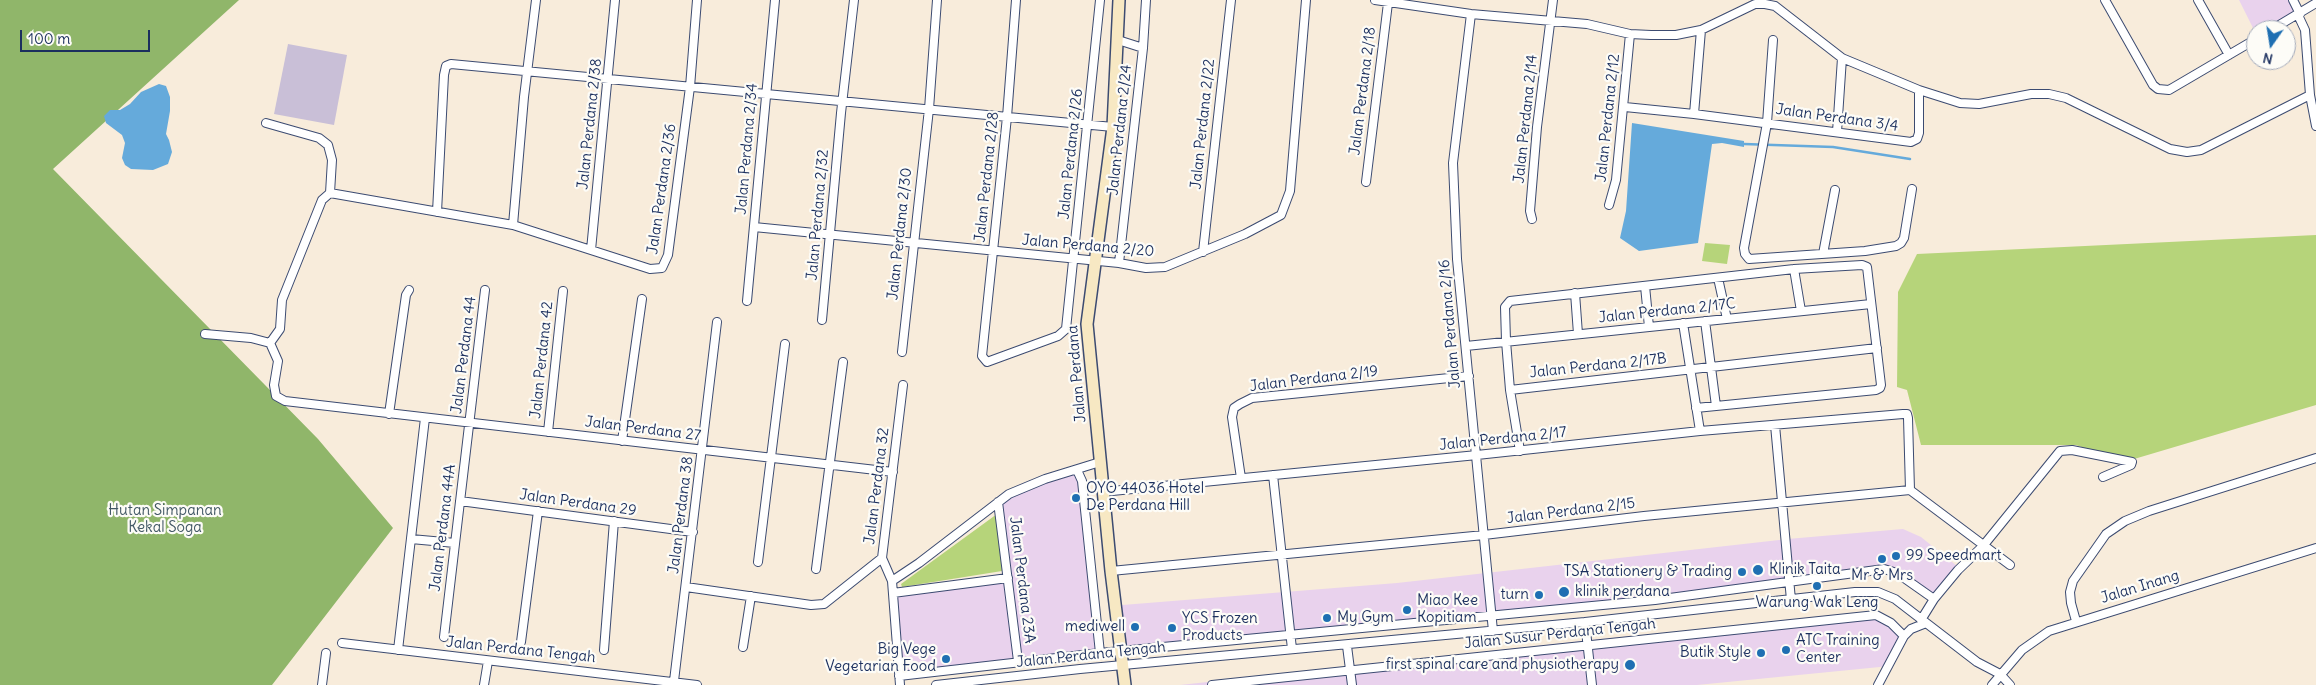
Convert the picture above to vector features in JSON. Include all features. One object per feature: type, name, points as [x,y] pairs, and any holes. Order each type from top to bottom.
[{"type":"street","points":[[513,225],[524,97],[536,0]]},
{"type":"street","name":"Jalan Perdana 2/38","points":[[591,250],[609,79],[615,0]]},
{"type":"street","name":"Jalan Perdana 2/36","points":[[330,193],[513,225],[650,270],[657,270],[665,265],[668,255],[690,87],[698,0]]},
{"type":"street","name":"Jalan Perdana 2/34","points":[[747,301],[775,0]]},
{"type":"street","points":[[843,101],[854,0]]},
{"type":"street","points":[[929,109],[937,0]]},
{"type":"street","name":"Jalan Perdana 2/28","points":[[1016,0],[1007,117],[982,356],[984,360],[991,362],[1058,336]]},
{"type":"street","name":"Jalan Perdana 2/26","points":[[1058,336],[1064,333],[1068,324],[1100,0]]},
{"type":"street","name":"Jalan Perdana","points":[[1119,0],[1113,127],[1087,324],[1102,492],[1125,685]]},
{"type":"street","name":"Jalan Perdana 2/24","points":[[1118,263],[1143,48],[1146,0]]},
{"type":"street","name":"Jalan Perdana 2/22","points":[[1203,252],[1231,0]]},
{"type":"street","name":"Jalan Perdana 2/20","points":[[754,227],[1118,263],[1146,268],[1165,267],[1203,252],[1268,224],[1281,215],[1284,210],[1290,191],[1306,0]]},
{"type":"street","points":[[1375,0],[1471,14],[1607,27],[1630,34],[1676,35],[1701,30],[1755,4],[1765,4],[1775,6],[1842,58],[1919,90],[1960,103],[1979,104],[2040,94],[2066,98],[2157,144],[2187,152],[2201,150],[2310,95]]},
{"type":"street","name":"Jalan Perdana 2/14","points":[[1532,219],[1530,212],[1537,136],[1553,0]]},
{"type":"street","points":[[2105,0],[2153,85],[2158,89],[2169,90],[2246,45]]},
{"type":"street","points":[[2198,0],[2229,55]]},
{"type":"street","points":[[2293,0],[2305,30],[2310,95],[2316,126]]},
{"type":"street","name":"Jalan Perdana 2/18","points":[[1366,182],[1388,3]]},
{"type":"street","points":[[2288,20],[2316,3]]},
{"type":"street","name":"Jalan Perdana 2/16","points":[[1471,14],[1453,163],[1457,259],[1493,631]]},
{"type":"street","points":[[1694,114],[1701,30]]},
{"type":"street","name":"Jalan Perdana 2/12","points":[[1609,204],[1616,180],[1630,34]]},
{"type":"street","points":[[1118,40],[1143,48]]},
{"type":"street","points":[[1773,40],[1767,123],[1744,248],[1745,254],[1749,259],[1756,260],[1888,248],[1901,243],[1912,190]]},
{"type":"street","points":[[1836,132],[1842,58]]},
{"type":"street","points":[[437,212],[444,75],[446,66],[451,64],[1113,127]]},
{"type":"street","name":"Jalan Perdana 3/4","points":[[1624,107],[1694,114],[1911,142],[1917,139],[1919,90]]},
{"type":"street","name":"Jalan Perdana 2/32","points":[[822,320],[843,101]]},
{"type":"street","name":"Jalan Perdana 2/30","points":[[902,352],[912,242],[929,109]]},
{"type":"street","points":[[205,334],[251,338],[270,342],[280,329],[282,300],[322,200],[330,193],[332,160],[328,145],[319,138],[266,123]]},
{"type":"street","points":[[1824,254],[1835,190]]},
{"type":"street","points":[[1520,451],[1510,390],[1506,342],[1506,303],[1575,292],[1794,269],[1865,265],[1867,267],[1882,385],[1876,390],[1696,408]]},
{"type":"street","points":[[1794,269],[1801,311]]},
{"type":"street","points":[[1718,278],[1728,319]]},
{"type":"street","points":[[1644,286],[1649,327]]},
{"type":"street","points":[[389,414],[406,295],[409,290]]},
{"type":"street","name":"Jalan Perdana 44","points":[[469,423],[485,290]]},
{"type":"street","name":"Jalan Perdana 42","points":[[548,432],[564,291]]},
{"type":"street","points":[[1575,292],[1578,334]]},
{"type":"street","points":[[622,441],[642,299]]},
{"type":"street","name":"Jalan Perdana 2/17C","points":[[1466,346],[1871,304]]},
{"type":"street","points":[[1705,321],[1716,406]]},
{"type":"street","name":"Jalan Perdana 38","points":[[674,681],[717,322]]},
{"type":"street","points":[[1683,323],[1700,431]]},
{"type":"street","name":"Jalan Perdana 27","points":[[270,342],[278,361],[274,385],[276,396],[284,401],[893,472]]},
{"type":"street","points":[[758,562],[786,344]]},
{"type":"street","name":"Jalan Perdana 2/17B","points":[[1510,390],[1877,348]]},
{"type":"street","points":[[816,569],[843,362]]},
{"type":"street","name":"Jalan Perdana 2/19","points":[[1241,478],[1232,417],[1234,408],[1252,398],[1469,376]]},
{"type":"street","name":"Jalan Perdana 32","points":[[686,587],[811,605],[824,604],[882,558],[903,385]]},
{"type":"street","name":"Jalan Perdana 2/17","points":[[1102,492],[1520,451],[1700,431],[1907,414],[1910,490]]},
{"type":"street","points":[[398,650],[425,418]]},
{"type":"street","name":"Jalan Perdana 44A","points":[[444,637],[469,423]]},
{"type":"street","points":[[1775,424],[1791,600]]},
{"type":"street","points":[[1878,685],[1904,636],[1923,622],[1934,599],[1982,546],[2060,451],[2072,450],[2132,462],[2131,466],[2103,477]]},
{"type":"street","points":[[2076,622],[2070,592],[2073,581],[2106,534],[2149,511],[2316,458]]},
{"type":"street","points":[[892,581],[919,563],[1009,494],[1025,486],[1100,462]]},
{"type":"street","points":[[1077,470],[1082,481],[1100,653]]},
{"type":"street","points":[[1273,475],[1292,650]]},
{"type":"street","points":[[1910,490],[1982,546],[2010,565]]},
{"type":"street","name":"Jalan Perdana 2/15","points":[[1111,571],[1484,535],[1782,502],[1910,490]]},
{"type":"street","name":"Jalan Perdana 29","points":[[460,501],[693,532]]},
{"type":"street","name":"Jalan Perdana 23A","points":[[998,502],[1018,661]]},
{"type":"street","points":[[521,642],[538,511]]},
{"type":"street","points":[[604,650],[614,521]]},
{"type":"street","points":[[411,539],[455,543]]},
{"type":"street","name":"Jalan Inang","points":[[1992,685],[2022,650],[2039,636],[2076,622],[2316,548]]},
{"type":"street","points":[[882,558],[892,581],[900,685]]},
{"type":"street","name":"Jalan Susur Perdana Tengah","points":[[899,676],[1018,661],[1656,600],[1884,569],[1897,573],[1934,599]]},
{"type":"street","points":[[893,593],[1008,578]]},
{"type":"street","name":"Jalan Perdana Tengah","points":[[936,685],[1585,622],[1855,592],[1878,592],[1895,599],[1977,662],[2000,674]]},
{"type":"street","points":[[743,647],[751,596]]},
{"type":"street","name":"Jalan Susur Perdana Tengah","points":[[1212,685],[1876,616],[1891,624],[1904,636]]},
{"type":"street","points":[[1585,622],[1592,685]]},
{"type":"street","name":"Jalan Perdana Tengah","points":[[342,643],[697,685]]},
{"type":"street","points":[[1347,646],[1352,685]]},
{"type":"street","points":[[322,685],[326,653]]},
{"type":"street","points":[[484,685],[488,661]]},
{"type":"street","points":[[2000,674],[2010,685]]},
{"type":"shaded area","points":[[2239,0],[2297,0],[2305,15],[2296,20],[2249,20]]},
{"type":"shaded area","points":[[288,44],[347,55],[334,125],[274,114]]},
{"type":"shaded area","points":[[1079,465],[1103,656],[896,679],[890,591],[1004,575],[995,501],[1007,491],[1026,482]]},
{"type":"shaded area","points":[[1903,529],[1921,537],[1962,570],[1934,604],[1895,576],[1884,573],[1484,619],[1116,655],[1110,606],[1397,583],[1788,539]]},
{"type":"shaded area","points":[[1876,613],[1893,620],[1910,634],[1890,666],[1697,685],[1180,685],[1591,640]]},
{"type":"green space","name":"Hutan Simpanan Kekal Soga","points":[[0,0],[239,0],[53,169],[318,439],[393,528],[272,685],[0,685]]},
{"type":"green space","points":[[2316,235],[2316,405],[2124,462],[2076,445],[1921,445],[1907,390],[1897,387],[1898,292],[1917,254]]},
{"type":"green space","points":[[1705,243],[1730,245],[1727,264],[1702,261]]},
{"type":"green space","points":[[997,514],[1002,571],[902,587],[901,584]]},
{"type":"water","points":[[159,84],[166,86],[170,97],[170,111],[166,134],[172,152],[168,164],[153,170],[131,169],[125,165],[122,158],[125,143],[122,135],[106,123],[104,116],[110,110],[120,110],[130,104],[141,92]]},
{"type":"water","points":[[1632,123],[1744,141],[1744,147],[1722,143],[1712,144],[1698,243],[1639,251],[1620,238],[1626,211]]},
{"type":"waterway","points":[[1744,144],[1833,147],[1910,159]]},
{"type":"place","name":"OYO 44036 Hotel De Perdana Hill","points":[[1076,498]]},
{"type":"place","name":"99 Speedmart","points":[[1896,556]]},
{"type":"place","name":"Mr & Mrs","points":[[1882,559]]},
{"type":"place","name":"Klinik Taita","points":[[1758,570]]},
{"type":"place","name":"TSA Stationery & Trading","points":[[1742,572]]},
{"type":"place","name":"Warung Wak Leng","points":[[1817,586]]},
{"type":"place","name":"klinik perdana","points":[[1564,592]]},
{"type":"place","name":"turn","points":[[1539,595]]},
{"type":"place","name":"Miao Kee Kopitiam","points":[[1407,610]]},
{"type":"place","name":"My Gym","points":[[1327,618]]},
{"type":"place","name":"mediwell","points":[[1135,627]]},
{"type":"place","name":"YCS Frozen Products","points":[[1172,628]]},
{"type":"place","name":"ATC Training Center","points":[[1786,650]]},
{"type":"place","name":"Butik Style","points":[[1761,653]]},
{"type":"place","name":"Big Vege Vegetarian Food","points":[[946,659]]},
{"type":"place","name":"first spinal care and physiotherapy","points":[[1630,665]]}]
